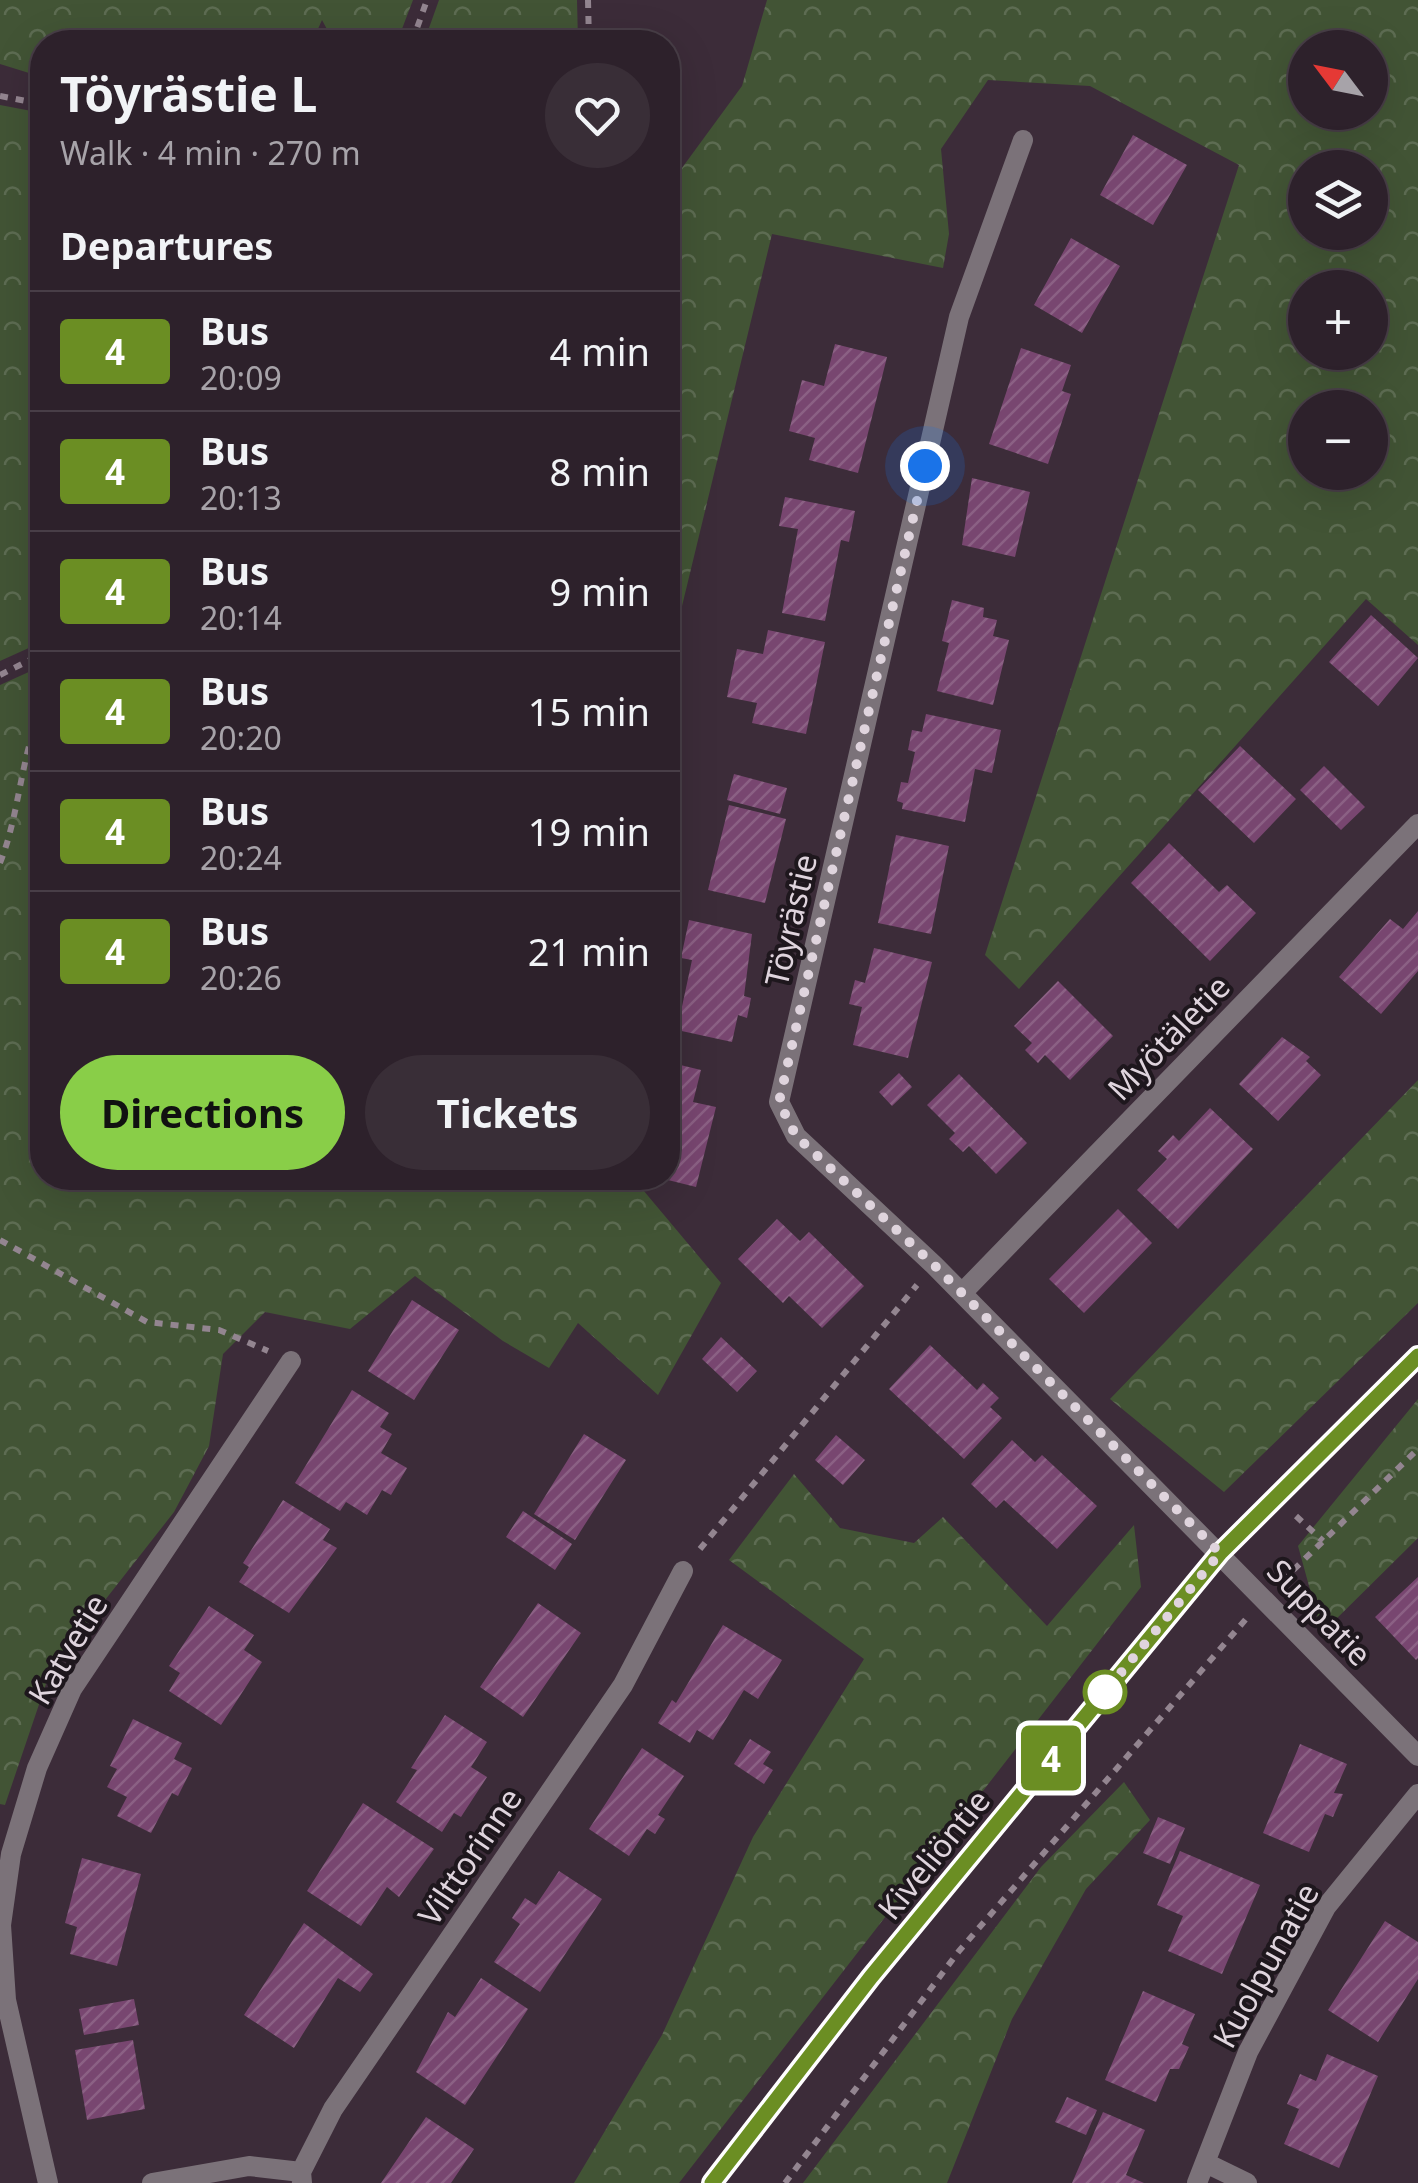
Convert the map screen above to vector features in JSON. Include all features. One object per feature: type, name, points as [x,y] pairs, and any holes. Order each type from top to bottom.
[{"type":"street","name":"Töyrästie","points":[[1023,140],[959,316],[779,1102],[796,1136],[962,1292],[1220,1553]]},
{"type":"street","name":"Myötäletie","points":[[962,1292],[1418,824]]},
{"type":"street","name":"Kiveliöntie","points":[[712,2183],[871,1977],[1220,1553],[1418,1356]]},
{"type":"street","name":"Katvetie","points":[[48,2183],[6,2000],[1,1925],[11,1854],[37,1768],[72,1689],[291,1362]]},
{"type":"street","name":"Suppatie","points":[[1220,1553],[1418,1756]]},
{"type":"street","name":"Vilttorinne","points":[[152,2183],[249,2166],[301,2177],[332,2110],[623,1685],[683,1572]]},
{"type":"street","name":"Kuolpunatie","points":[[1197,2183],[1248,2052],[1326,1906],[1418,1794]]},
{"type":"street","points":[[1206,2163],[1247,2183]]},
{"type":"path","points":[[416,30],[427,0]]},
{"type":"path","points":[[588,0],[589,30]]},
{"type":"path","points":[[0,96],[30,102]]},
{"type":"path","points":[[0,674],[30,660]]},
{"type":"path","points":[[0,863],[9,840],[30,735]]},
{"type":"path","points":[[0,1240],[147,1322],[219,1330],[291,1362]]},
{"type":"path","points":[[683,1572],[752,1481],[934,1265]]},
{"type":"path","points":[[785,2183],[959,1951],[1266,1597],[1418,1448]]},
{"type":"path","points":[[1276,1498],[1323,1541]]},
{"type":"green space","points":[[0,0],[413,0],[402,30],[327,30],[322,20],[317,30],[30,30],[30,73],[0,64]]},
{"type":"green space","points":[[439,0],[577,0],[578,30],[428,30]]},
{"type":"green space","points":[[767,0],[1418,0],[1418,645],[1366,599],[1019,989],[985,955],[1239,165],[1090,86],[988,80],[941,149],[949,234],[943,268],[772,234],[680,614],[680,171],[742,86]]},
{"type":"green space","points":[[0,105],[30,111],[30,647],[0,661]]},
{"type":"green space","points":[[30,671],[30,1190],[643,1190],[721,1283],[658,1395],[578,1323],[549,1368],[503,1341],[415,1276],[350,1329],[265,1312],[223,1354],[209,1446],[174,1512],[51,1669],[5,1805],[0,1804],[0,685]]},
{"type":"green space","points":[[1418,1080],[1418,1303],[1224,1492],[1110,1399]]},
{"type":"green space","points":[[1418,1399],[1418,1538],[1322,1633],[1298,1546]]},
{"type":"green space","points":[[794,1474],[840,1528],[914,1543],[943,1517],[1047,1626],[1134,1525],[1141,1587],[679,2183],[574,2183],[662,2035],[753,1837],[864,1659],[729,1560]]},
{"type":"green space","points":[[1124,1782],[1150,1820],[1086,1889],[1012,2019],[947,2183],[803,2183],[1041,1867]]},
{"type":"building","points":[[1133,135],[1187,165],[1153,225],[1100,195]]},
{"type":"building","points":[[1071,238],[1120,266],[1082,333],[1034,305]]},
{"type":"building","points":[[835,344],[887,357],[858,473],[809,460],[815,438],[789,431],[802,380],[824,386]]},
{"type":"building","points":[[1021,348],[1071,365],[1062,391],[1071,394],[1048,464],[989,444]]},
{"type":"building","points":[[972,478],[1030,492],[1015,557],[962,545]]},
{"type":"building","points":[[785,497],[855,511],[849,542],[841,540],[825,621],[782,613],[798,529],[779,526]]},
{"type":"building","points":[[952,600],[984,608],[983,617],[997,620],[993,636],[1009,640],[993,705],[937,691],[949,643],[942,641]]},
{"type":"building","points":[[1371,615],[1418,658],[1378,706],[1329,662]]},
{"type":"building","points":[[768,630],[825,642],[806,734],[752,723],[757,703],[727,697],[737,649],[763,654]]},
{"type":"building","points":[[926,714],[1001,730],[992,773],[975,769],[965,822],[902,809],[903,803],[897,801],[901,782],[908,783],[915,752],[908,750],[912,730],[922,732]]},
{"type":"building","points":[[1240,746],[1296,799],[1254,843],[1198,790]]},
{"type":"building","points":[[1324,766],[1365,807],[1341,830],[1300,790]]},
{"type":"building","points":[[734,774],[787,788],[780,814],[727,800]]},
{"type":"building","points":[[729,805],[786,819],[765,903],[708,890]]},
{"type":"building","points":[[896,835],[949,846],[931,934],[878,923]]},
{"type":"building","points":[[1169,843],[1219,892],[1227,885],[1256,913],[1210,961],[1131,883]]},
{"type":"building","points":[[1418,911],[1418,971],[1381,1014],[1339,977],[1390,919],[1403,929]]},
{"type":"building","points":[[689,920],[752,934],[744,996],[751,998],[747,1018],[738,1015],[732,1042],[680,1031],[692,960],[681,958]]},
{"type":"building","points":[[874,948],[932,962],[908,1058],[853,1045],[862,1007],[849,1004],[855,980],[865,983]]},
{"type":"building","points":[[1058,981],[1113,1036],[1070,1080],[1045,1055],[1038,1063],[1025,1050],[1032,1043],[1014,1026]]},
{"type":"building","points":[[1282,1037],[1310,1057],[1306,1061],[1321,1075],[1278,1121],[1239,1084]]},
{"type":"building","points":[[680,1065],[701,1070],[693,1102],[716,1107],[696,1187],[680,1183]]},
{"type":"building","points":[[899,1073],[912,1087],[892,1106],[879,1092]]},
{"type":"building","points":[[959,1074],[1027,1143],[996,1174],[969,1146],[963,1152],[949,1139],[955,1133],[927,1105]]},
{"type":"building","points":[[1210,1108],[1253,1149],[1178,1229],[1137,1190],[1167,1159],[1158,1151],[1173,1135],[1179,1141]]},
{"type":"building","points":[[1118,1209],[1152,1243],[1084,1313],[1049,1279]]},
{"type":"building","points":[[777,1219],[800,1241],[809,1232],[864,1286],[822,1328],[789,1296],[783,1303],[738,1259]]},
{"type":"building","points":[[412,1300],[459,1330],[414,1400],[368,1371]]},
{"type":"building","points":[[721,1337],[757,1371],[737,1392],[702,1359]]},
{"type":"building","points":[[930,1345],[977,1390],[983,1383],[999,1398],[990,1407],[1002,1418],[964,1459],[889,1389]]},
{"type":"building","points":[[352,1390],[389,1413],[380,1427],[392,1434],[381,1453],[407,1468],[391,1495],[382,1490],[367,1515],[346,1502],[340,1511],[295,1483]]},
{"type":"building","points":[[584,1434],[626,1460],[575,1540],[534,1514]]},
{"type":"building","points":[[836,1435],[865,1460],[843,1485],[815,1460]]},
{"type":"building","points":[[1012,1440],[1035,1462],[1042,1455],[1097,1506],[1057,1549],[1004,1500],[996,1508],[971,1484]]},
{"type":"building","points":[[283,1500],[330,1529],[323,1540],[337,1548],[289,1613],[239,1582],[249,1567],[243,1563]]},
{"type":"building","points":[[523,1511],[572,1544],[555,1570],[506,1537]]},
{"type":"building","points":[[1418,1577],[1418,1658],[1416,1660],[1375,1617]]},
{"type":"building","points":[[538,1603],[581,1633],[523,1717],[480,1687]]},
{"type":"building","points":[[209,1606],[254,1635],[244,1650],[262,1662],[221,1725],[169,1691],[180,1673],[169,1666]]},
{"type":"building","points":[[723,1625],[782,1660],[758,1699],[744,1690],[713,1740],[697,1730],[690,1743],[658,1723],[672,1700],[676,1703]]},
{"type":"building","points":[[445,1715],[487,1742],[471,1767],[487,1777],[461,1817],[454,1813],[442,1832],[396,1802],[417,1770],[411,1768]]},
{"type":"building","points":[[133,1719],[182,1743],[174,1759],[192,1768],[178,1796],[172,1793],[151,1833],[117,1816],[127,1797],[107,1787],[117,1769],[110,1766]]},
{"type":"building","points":[[750,1739],[771,1752],[763,1764],[773,1770],[764,1784],[734,1764]]},
{"type":"building","points":[[1300,1744],[1347,1764],[1334,1793],[1343,1794],[1333,1817],[1325,1814],[1309,1852],[1263,1833]]},
{"type":"building","points":[[642,1748],[684,1776],[658,1815],[665,1819],[655,1834],[647,1829],[629,1856],[589,1829]]},
{"type":"building","points":[[363,1803],[434,1849],[399,1897],[387,1887],[361,1926],[307,1891]]},
{"type":"building","points":[[1158,1817],[1185,1828],[1170,1864],[1143,1853]]},
{"type":"building","points":[[1180,1851],[1260,1885],[1222,1974],[1168,1951],[1183,1916],[1157,1905]]},
{"type":"building","points":[[82,1858],[141,1874],[117,1966],[70,1954],[77,1927],[65,1923]]},
{"type":"building","points":[[559,1871],[602,1899],[540,1992],[494,1962],[520,1924],[512,1918],[525,1898],[536,1905]]},
{"type":"building","points":[[1385,1921],[1418,1942],[1418,1979],[1378,2042],[1328,2010]]},
{"type":"building","points":[[304,1923],[373,1974],[360,1992],[338,1978],[294,2048],[244,2015]]},
{"type":"building","points":[[481,1978],[528,2009],[465,2105],[416,2072],[448,2012],[455,2017]]},
{"type":"building","points":[[1143,1991],[1195,2014],[1182,2044],[1189,2047],[1179,2069],[1170,2069],[1156,2102],[1105,2080]]},
{"type":"building","points":[[134,1999],[139,2025],[84,2035],[79,2009]]},
{"type":"building","points":[[133,2040],[145,2109],[87,2120],[75,2050]]},
{"type":"building","points":[[1327,2054],[1378,2076],[1339,2168],[1284,2144],[1299,2109],[1287,2104],[1300,2074],[1316,2081]]},
{"type":"building","points":[[1067,2097],[1097,2110],[1086,2135],[1055,2122]]},
{"type":"building","points":[[1103,2112],[1145,2130],[1126,2175],[1144,2183],[1072,2183]]},
{"type":"building","points":[[426,2117],[474,2149],[451,2183],[381,2183]]},
{"type":"bus line","name":"4","points":[[712,2183],[871,1977],[1220,1553],[1418,1356]]},
{"type":"route","points":[[925,466],[779,1102],[796,1136],[934,1265],[1220,1553],[1105,1692]]}]
